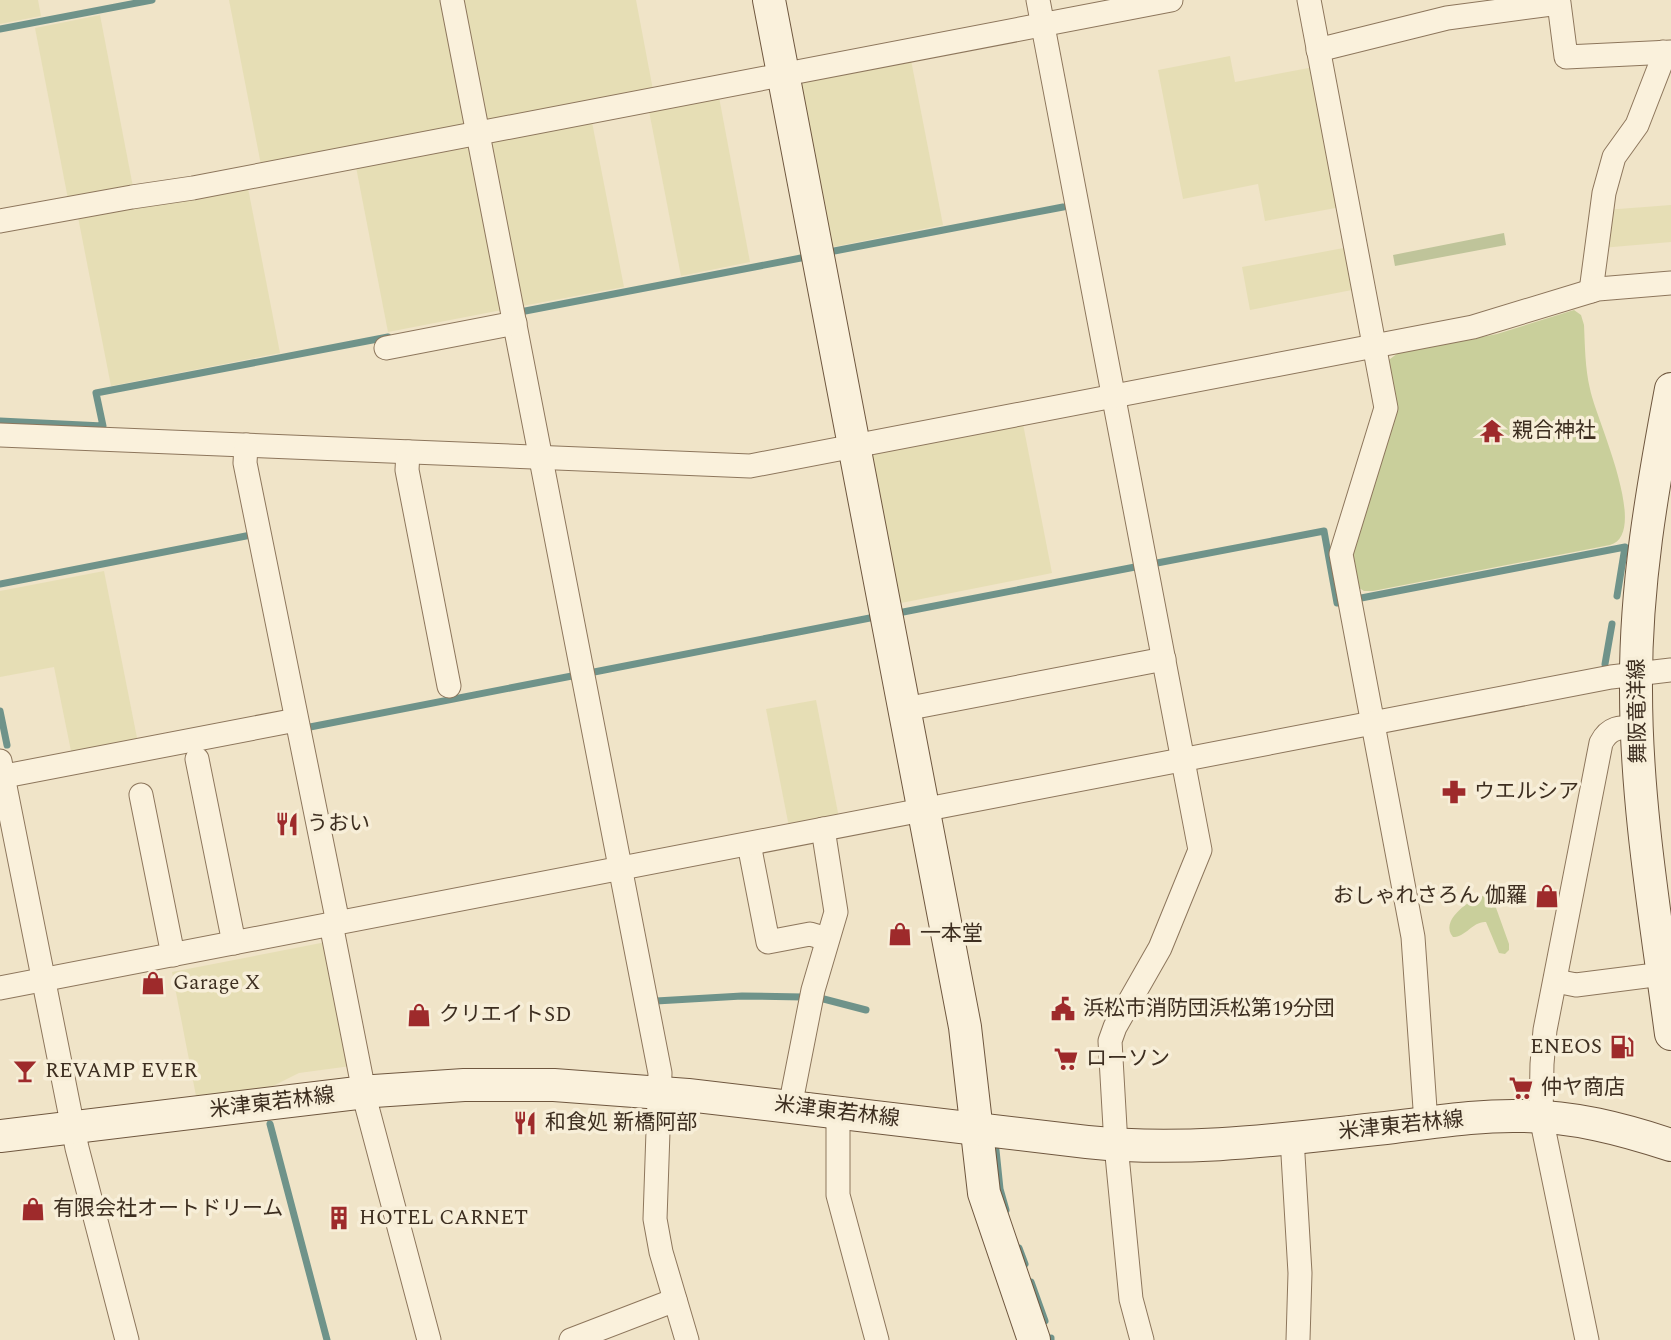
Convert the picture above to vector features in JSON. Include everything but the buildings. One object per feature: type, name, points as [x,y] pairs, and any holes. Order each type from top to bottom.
[{"type":"main road","points":[[769,0],[965,1027],[982,1175],[989,1210],[1034,1340]]},
{"type":"main road","name":"舞阪竜洋線","points":[[1671,389],[1645,534],[1636,674],[1641,804],[1667,973],[1671,1034]]},
{"type":"main road","name":"米津東若林線","points":[[0,1136],[365,1093],[506,1084],[660,1092],[1116,1145],[1201,1147],[1493,1116],[1541,1116],[1603,1125],[1671,1145]]},
{"type":"street","points":[[452,0],[660,1073],[655,1219],[661,1252],[687,1340]]},
{"type":"street","points":[[1038,0],[1200,850],[1160,948],[1112,1034],[1110,1048],[1116,1145],[1131,1299],[1142,1340]]},
{"type":"street","points":[[0,221],[193,188],[1171,0]]},
{"type":"street","points":[[1309,0],[1387,408],[1341,554],[1413,937],[1426,1123]]},
{"type":"street","points":[[1318,50],[1447,18],[1559,3],[1566,57],[1667,52]]},
{"type":"street","points":[[1591,291],[1602,202],[1611,166],[1617,149],[1640,117],[1667,52]]},
{"type":"street","points":[[0,435],[750,466],[1494,323],[1591,291],[1671,283]]},
{"type":"street","points":[[386,348],[515,323]]},
{"type":"street","points":[[246,445],[245,463],[335,924],[365,1093],[429,1340]]},
{"type":"street","points":[[408,452],[407,470],[449,685]]},
{"type":"street","points":[[905,709],[1164,659]]},
{"type":"street","points":[[0,988],[1373,723],[1636,674],[1671,670]]},
{"type":"street","points":[[127,1340],[72,1127],[1,771],[296,720]]},
{"type":"street","points":[[1587,1340],[1541,1116],[1543,1046],[1601,743],[1612,729],[1637,727]]},
{"type":"street","points":[[197,759],[234,943]]},
{"type":"street","points":[[141,795],[173,955]]},
{"type":"street","points":[[790,1107],[813,990],[836,912],[823,829]]},
{"type":"street","points":[[748,844],[768,942],[810,934],[827,939]]},
{"type":"street","points":[[1556,981],[1576,985],[1667,973]]},
{"type":"street","points":[[838,1112],[838,1195],[877,1340]]},
{"type":"street","points":[[1292,1138],[1300,1273],[1298,1340]]},
{"type":"street","points":[[571,1340],[675,1300]]},
{"type":"shaded area","points":[[0,0],[38,0],[41,16],[0,24]]},
{"type":"shaded area","points":[[229,0],[447,0],[467,126],[261,165]]},
{"type":"shaded area","points":[[458,0],[636,0],[653,90],[486,122]]},
{"type":"shaded area","points":[[100,15],[133,187],[68,199],[35,28]]},
{"type":"shaded area","points":[[1230,56],[1235,82],[1314,67],[1341,207],[1265,221],[1258,184],[1183,199],[1158,70]]},
{"type":"shaded area","points":[[911,60],[943,225],[828,248],[797,87],[801,81]]},
{"type":"shaded area","points":[[719,97],[750,262],[681,276],[649,111]]},
{"type":"shaded area","points":[[592,122],[624,287],[517,307],[490,141]]},
{"type":"shaded area","points":[[470,145],[507,309],[388,332],[356,167]]},
{"type":"shaded area","points":[[248,188],[280,353],[111,386],[78,217]]},
{"type":"shaded area","points":[[1671,205],[1671,242],[1601,248],[1605,210]]},
{"type":"shaded area","points":[[1349,247],[1357,289],[1250,310],[1242,267]]},
{"type":"shaded area","points":[[1023,424],[1052,573],[896,604],[868,454]]},
{"type":"shaded area","points":[[104,571],[138,743],[72,756],[54,667],[0,677],[0,591]]},
{"type":"shaded area","points":[[816,700],[839,818],[789,827],[766,709]]},
{"type":"shaded area","points":[[326,942],[351,1066],[299,1073],[273,1086],[196,1096],[172,972]]},
{"type":"green space","points":[[1504,233],[1506,245],[1395,266],[1393,255]]},
{"type":"green space","points":[[1574,310],[1581,315],[1584,325],[1590,389],[1623,498],[1625,520],[1621,536],[1610,545],[1373,591],[1364,591],[1356,586],[1349,565],[1386,362],[1398,353],[1497,334]]},
{"type":"green space","points":[[1480,896],[1487,896],[1495,905],[1509,944],[1509,950],[1505,954],[1499,953],[1486,922],[1477,924],[1458,936],[1453,937],[1450,931],[1456,913]]},
{"type":"waterway","points":[[0,29],[152,0]]},
{"type":"waterway","points":[[829,252],[1063,207]]},
{"type":"waterway","points":[[520,312],[806,257]]},
{"type":"waterway","points":[[0,421],[103,426],[96,393],[388,337]]},
{"type":"waterway","points":[[1157,563],[1324,531],[1337,603],[1343,602]]},
{"type":"waterway","points":[[0,584],[251,535]]},
{"type":"waterway","points":[[1356,599],[1625,547],[1617,596]]},
{"type":"waterway","points":[[898,613],[1135,567]]},
{"type":"waterway","points":[[589,673],[875,617]]},
{"type":"waterway","points":[[1605,664],[1612,624]]},
{"type":"waterway","points":[[310,727],[577,675]]},
{"type":"waterway","points":[[0,711],[7,745]]},
{"type":"waterway","points":[[656,1001],[742,996],[803,997]]},
{"type":"waterway","points":[[816,997],[866,1010]]},
{"type":"waterway","points":[[270,1124],[327,1340]]},
{"type":"waterway","points":[[996,1150],[1000,1189],[1006,1210]]},
{"type":"waterway","points":[[1019,1248],[1025,1264]]},
{"type":"waterway","points":[[1031,1282],[1045,1321]]},
{"type":"place","name":"親合神社","points":[[1492,431]]},
{"type":"place","name":"ウエルシア","points":[[1454,792]]},
{"type":"place","name":"うおい","points":[[287,824]]},
{"type":"place","name":"おしゃれさろん 伽羅","points":[[1547,896]]},
{"type":"place","name":"一本堂","points":[[900,934]]},
{"type":"place","name":"Garage X","points":[[153,983]]},
{"type":"place","name":"浜松市消防団浜松第19分団","points":[[1063,1009]]},
{"type":"place","name":"クリエイトSD","points":[[419,1015]]},
{"type":"place","name":"ENEOS","points":[[1622,1047]]},
{"type":"place","name":"ローソン","points":[[1066,1059]]},
{"type":"place","name":"REVAMP EVER","points":[[25,1071]]},
{"type":"place","name":"仲ヤ商店","points":[[1521,1088]]},
{"type":"place","name":"和食処 新橋阿部","points":[[525,1123]]},
{"type":"place","name":"有限会社オートドリーム","points":[[33,1209]]},
{"type":"place","name":"HOTEL CARNET","points":[[339,1218]]}]
